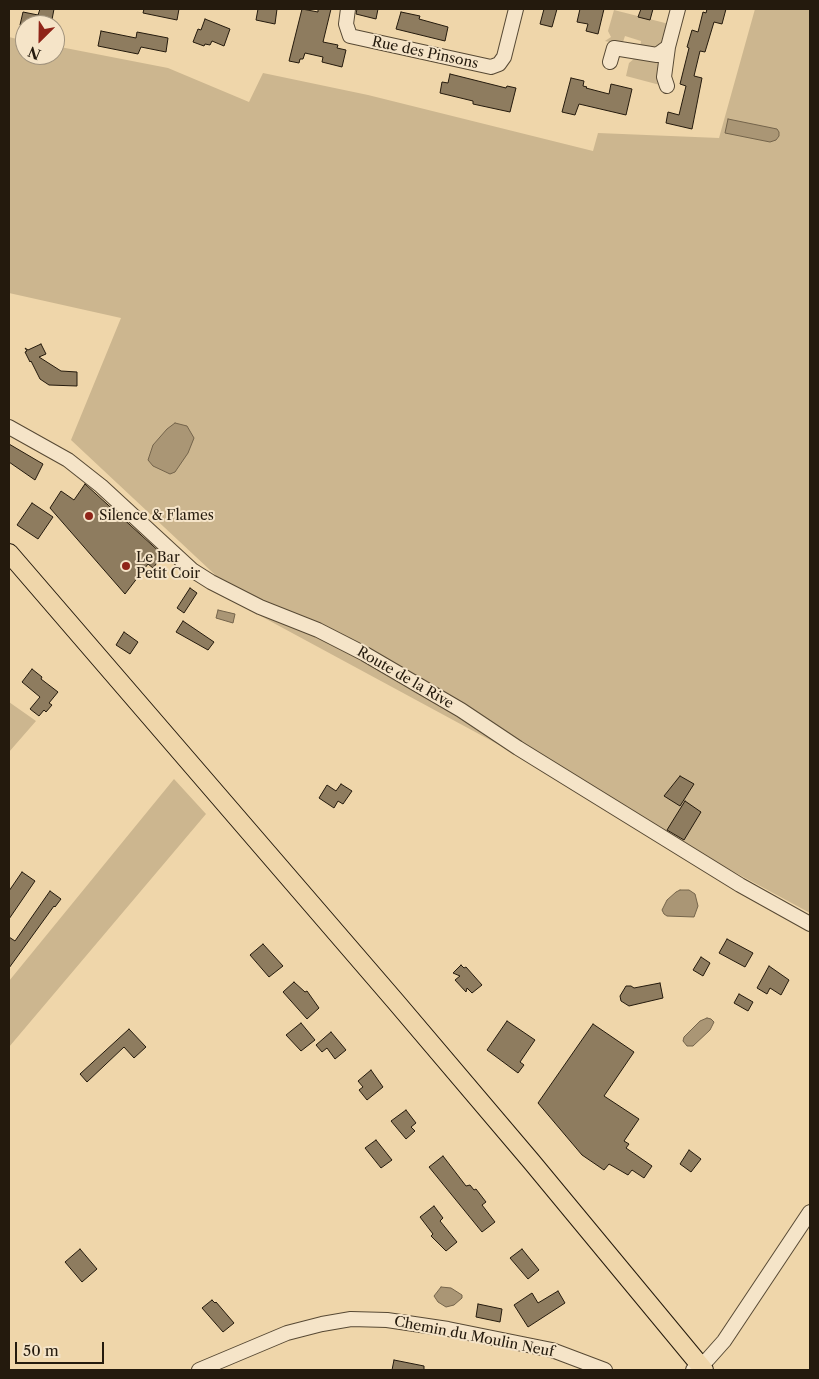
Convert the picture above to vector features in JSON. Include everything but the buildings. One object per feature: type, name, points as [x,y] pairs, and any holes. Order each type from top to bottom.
[{"type":"main road","points":[[9,553],[390,994],[531,1161],[699,1369]]},
{"type":"street","name":"Rue des Pinsons","points":[[348,9],[346,24],[350,36],[491,67],[499,64],[504,56],[516,9]]},
{"type":"street","points":[[667,86],[664,77],[668,47],[678,9]]},
{"type":"street","points":[[610,62],[614,48],[656,55],[668,47]]},
{"type":"street","name":"Route de la Rive","points":[[9,427],[68,460],[101,486],[192,570],[211,582],[260,607],[318,630],[365,654],[460,710],[518,748],[740,884],[810,924]]},
{"type":"street","points":[[699,1369],[724,1341],[810,1212]]},
{"type":"street","name":"Chemin du Moulin Neuf","points":[[199,1370],[287,1333],[352,1319],[387,1320],[448,1329],[552,1350],[605,1370]]},
{"type":"shaded area","points":[[755,9],[810,9],[810,913],[257,614],[71,440],[121,318],[9,293],[9,37],[15,38],[15,65],[65,65],[65,48],[168,68],[249,102],[263,73],[368,95],[593,151],[598,133],[719,138]]},
{"type":"shaded area","points":[[614,10],[669,24],[664,42],[659,48],[640,49],[641,41],[625,36],[622,45],[605,41],[611,37],[608,31]]},
{"type":"shaded area","points":[[635,58],[655,59],[660,62],[660,85],[626,76],[629,63]]},
{"type":"shaded area","points":[[728,119],[777,129],[779,136],[776,140],[770,142],[725,133]]},
{"type":"shaded area","points":[[175,423],[187,426],[194,438],[188,453],[175,472],[170,474],[153,466],[148,460],[153,445]]},
{"type":"shaded area","points":[[218,610],[235,614],[233,623],[216,618]]},
{"type":"shaded area","points":[[9,702],[36,721],[9,752]]},
{"type":"shaded area","points":[[174,779],[206,814],[9,1047],[9,981]]},
{"type":"shaded area","points":[[680,890],[689,890],[695,894],[698,906],[694,917],[667,916],[664,914],[662,910],[667,900]]},
{"type":"shaded area","points":[[707,1018],[714,1022],[710,1030],[693,1046],[687,1046],[683,1041],[684,1037],[700,1021]]},
{"type":"shaded area","points":[[441,1287],[451,1288],[462,1295],[462,1298],[454,1305],[446,1307],[438,1302],[434,1296]]},
{"type":"place","name":"Silence & Flames","points":[[89,516]]},
{"type":"place","name":"Le Bar Petit Coir","points":[[126,566]]}]
